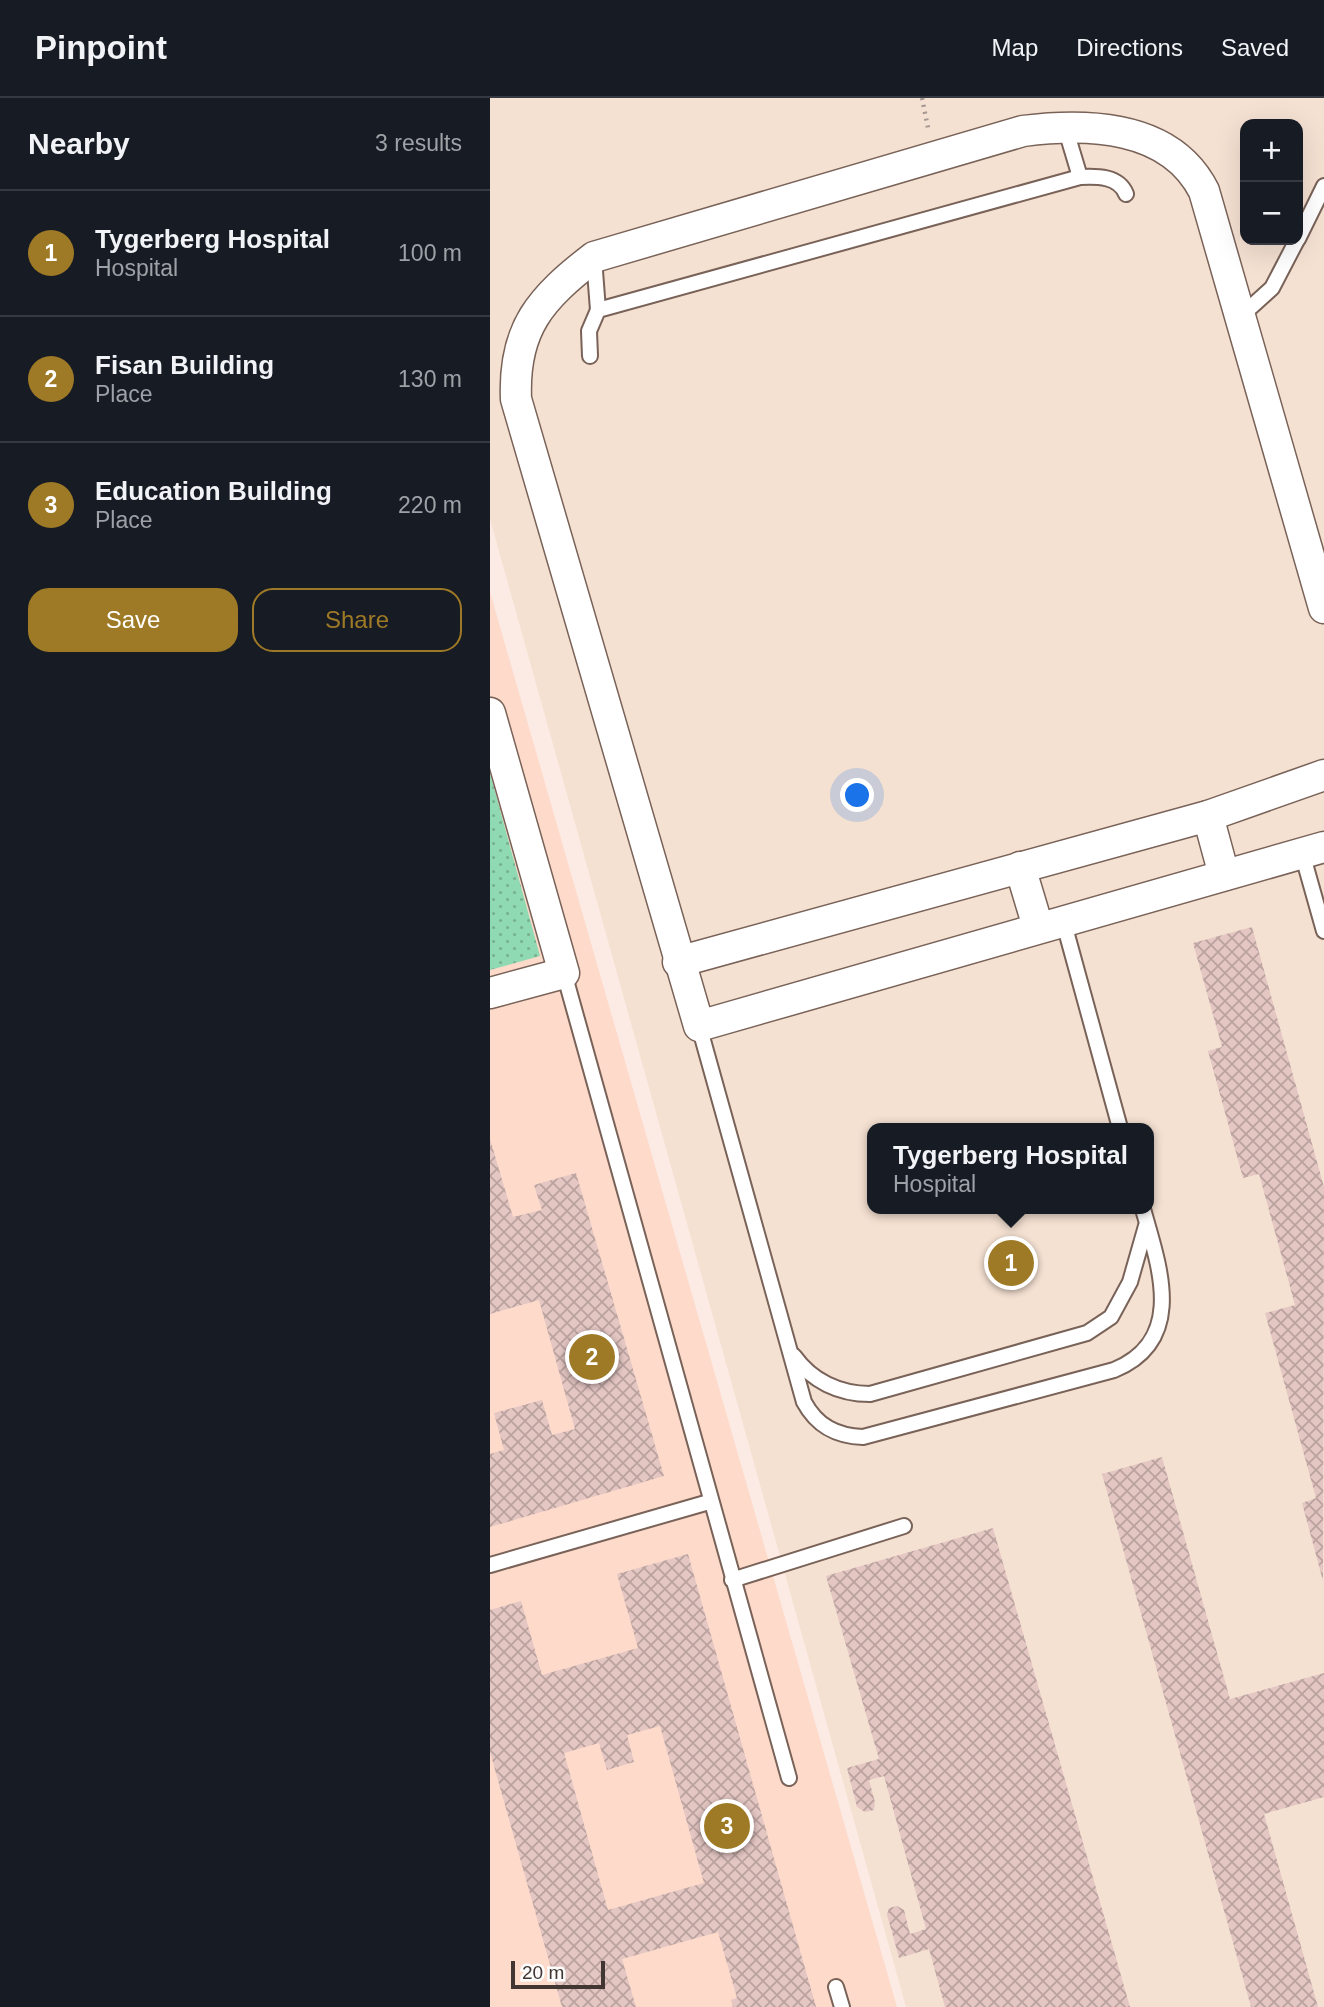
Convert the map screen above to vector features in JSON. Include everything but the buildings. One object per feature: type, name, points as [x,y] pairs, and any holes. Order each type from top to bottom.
[{"type":"street","points":[[1313,850],[1050,923],[699,1026],[678,962],[516,399],[519,349],[534,313],[559,284],[594,257],[1010,135],[1064,126],[1135,135],[1165,148],[1191,170],[1204,191],[1324,608]]},
{"type":"street","points":[[490,712],[564,973],[490,993]]},
{"type":"street","points":[[678,962],[1208,816],[1324,775]]},
{"type":"street","points":[[1208,816],[1224,875]]},
{"type":"street","points":[[1020,867],[1050,923]]},
{"type":"lane","points":[[1064,126],[1080,177]]},
{"type":"lane","points":[[598,310],[1080,177],[1109,179],[1122,187],[1126,194]]},
{"type":"lane","points":[[1303,229],[1324,186]]},
{"type":"lane","points":[[1241,316],[1272,288],[1295,245]]},
{"type":"lane","points":[[590,356],[589,331],[598,310],[594,257]]},
{"type":"lane","points":[[1313,850],[1324,931]]},
{"type":"lane","points":[[1050,923],[1118,1123]]},
{"type":"lane","points":[[564,973],[709,1502],[789,1778]]},
{"type":"lane","points":[[699,1026],[809,1412],[831,1431],[851,1437],[863,1437],[1114,1370],[1145,1350],[1160,1321],[1162,1311],[1158,1264],[1144,1214]]},
{"type":"lane","points":[[789,1349],[803,1368],[818,1381],[856,1394],[870,1394],[1087,1333],[1111,1317],[1130,1282],[1147,1224]]},
{"type":"lane","points":[[490,1565],[709,1502]]},
{"type":"lane","points":[[732,1580],[904,1526]]},
{"type":"lane","points":[[836,1987],[842,2007]]},
{"type":"shaded area","points":[[490,98],[1324,98],[1324,2007],[906,2007],[490,519]]},
{"type":"shaded area","points":[[490,592],[897,2007],[490,2007]]},
{"type":"green space","points":[[490,773],[540,956],[490,970]]},
{"type":"place","name":"Tygerberg Hospital","points":[[1011,1263]]},
{"type":"place","name":"Fisan Building","points":[[592,1357]]},
{"type":"place","name":"Education Building","points":[[727,1826]]}]
